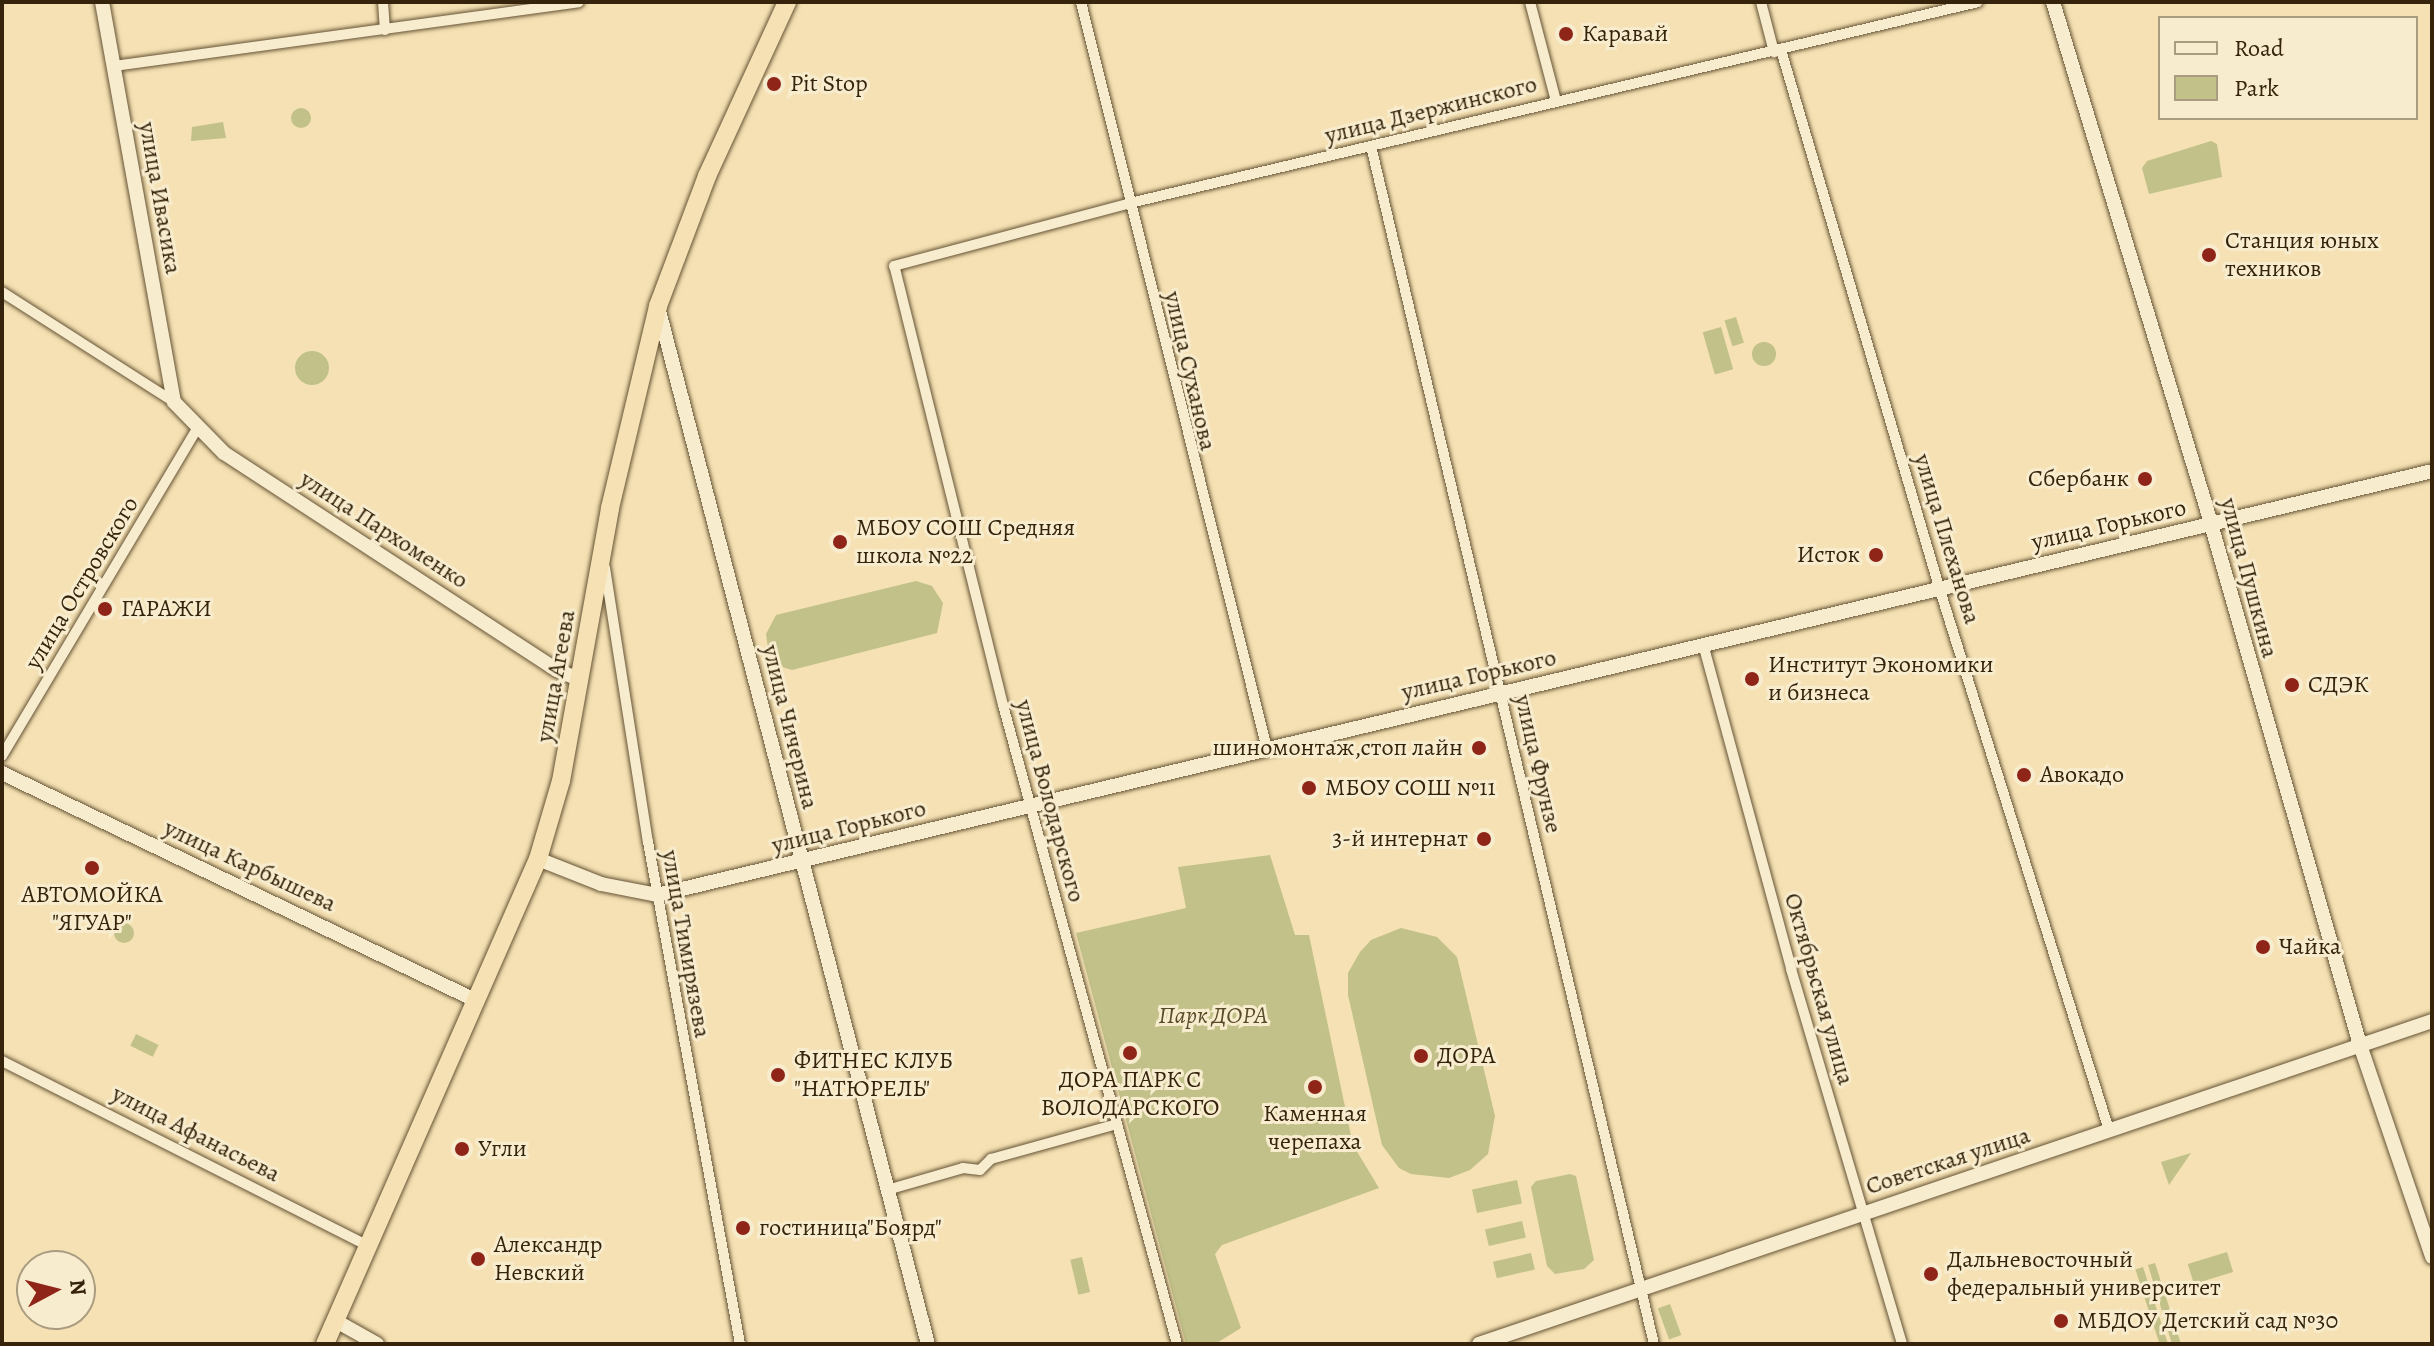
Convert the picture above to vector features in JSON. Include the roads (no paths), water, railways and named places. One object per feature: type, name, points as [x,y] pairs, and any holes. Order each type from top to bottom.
[{"type":"highway","name":"улица Агеева","points":[[325,1344],[538,859],[561,781],[602,550],[658,306],[707,176],[787,2]]},
{"type":"main road","name":"улица Ивасика","points":[[102,2],[174,402]]},
{"type":"main road","name":"улица Пушкина","points":[[2053,2],[2360,1045],[2432,1257]]},
{"type":"main road","name":"улица Чичерина","points":[[658,306],[928,1344]]},
{"type":"main road","name":"улица Пархоменко","points":[[174,402],[196,431],[557,670],[581,680]]},
{"type":"main road","name":"улица Горького","points":[[538,859],[601,884],[657,895],[2432,471]]},
{"type":"main road","name":"улица Карбышева","points":[[2,773],[477,1001]]},
{"type":"main road","name":"Советская улица","points":[[1479,1344],[1640,1286],[2432,1021]]},
{"type":"main road","points":[[336,1321],[377,1344]]},
{"type":"street","points":[[383,2],[385,30]]},
{"type":"street","points":[[114,66],[579,2]]},
{"type":"street","name":"улица Суханова","points":[[1081,2],[1267,749]]},
{"type":"street","points":[[1530,2],[1556,101]]},
{"type":"street","name":"улица Плеханова","points":[[1761,2],[2109,1130]]},
{"type":"street","name":"улица Дзержинского","points":[[894,266],[1130,203],[1978,2]]},
{"type":"street","name":"улица Фрунзе","points":[[1371,146],[1654,1344]]},
{"type":"street","name":"улица Володарского","points":[[894,266],[1031,805],[1177,1344]]},
{"type":"street","points":[[2,292],[174,402]]},
{"type":"street","name":"улица Островского","points":[[2,756],[196,431]]},
{"type":"street","name":"улица Тимирязева","points":[[602,550],[657,895],[740,1344]]},
{"type":"street","name":"Октябрьская улица","points":[[1703,644],[1791,969],[1902,1344]]},
{"type":"street","name":"улица Афанасьева","points":[[2,1061],[369,1246]]},
{"type":"street","points":[[887,1190],[963,1168],[980,1170],[991,1159],[1117,1124]]},
{"type":"place","name":"Каравай","points":[[1566,34]]},
{"type":"place","name":"Pit Stop","points":[[774,84]]},
{"type":"place","name":"Станция юных техников","points":[[2209,255]]},
{"type":"place","name":"Сбербанк","points":[[2145,479]]},
{"type":"place","name":"МБОУ СОШ Средняя школа №22","points":[[840,542]]},
{"type":"place","name":"Исток","points":[[1876,555]]},
{"type":"place","name":"ГАРАЖИ","points":[[105,609]]},
{"type":"place","name":"Институт Экономики и бизнеса","points":[[1752,679]]},
{"type":"place","name":"СДЭК","points":[[2292,685]]},
{"type":"place","name":"шиномонтаж,стоп лайн","points":[[1479,748]]},
{"type":"place","name":"Авокадо","points":[[2024,775]]},
{"type":"place","name":"МБОУ СОШ №11","points":[[1309,788]]},
{"type":"place","name":"3-й интернат","points":[[1484,839]]},
{"type":"place","name":"АВТОМОЙКА \"ЯГУАР\"","points":[[92,868]]},
{"type":"place","name":"Чайка","points":[[2263,947]]},
{"type":"place","name":"ДОРА ПАРК С ВОЛОДАРСКОГО","points":[[1130,1053]]},
{"type":"place","name":"ДОРА","points":[[1421,1056]]},
{"type":"place","name":"ФИТНЕС КЛУБ \"НАТЮРЕЛЬ\"","points":[[778,1075]]},
{"type":"place","name":"Каменная черепаха","points":[[1315,1087]]},
{"type":"place","name":"Угли","points":[[462,1149]]},
{"type":"place","name":"гостиница\"Боярд\"","points":[[743,1228]]},
{"type":"place","name":"Александр Невский","points":[[478,1259]]},
{"type":"place","name":"Дальневосточный федеральный университет","points":[[1931,1274]]},
{"type":"place","name":"МБДОУ Детский сад №30","points":[[2061,1321]]},
{"type":"park label","name":"Парк ДОРА","points":[[1213,1016]]}]
